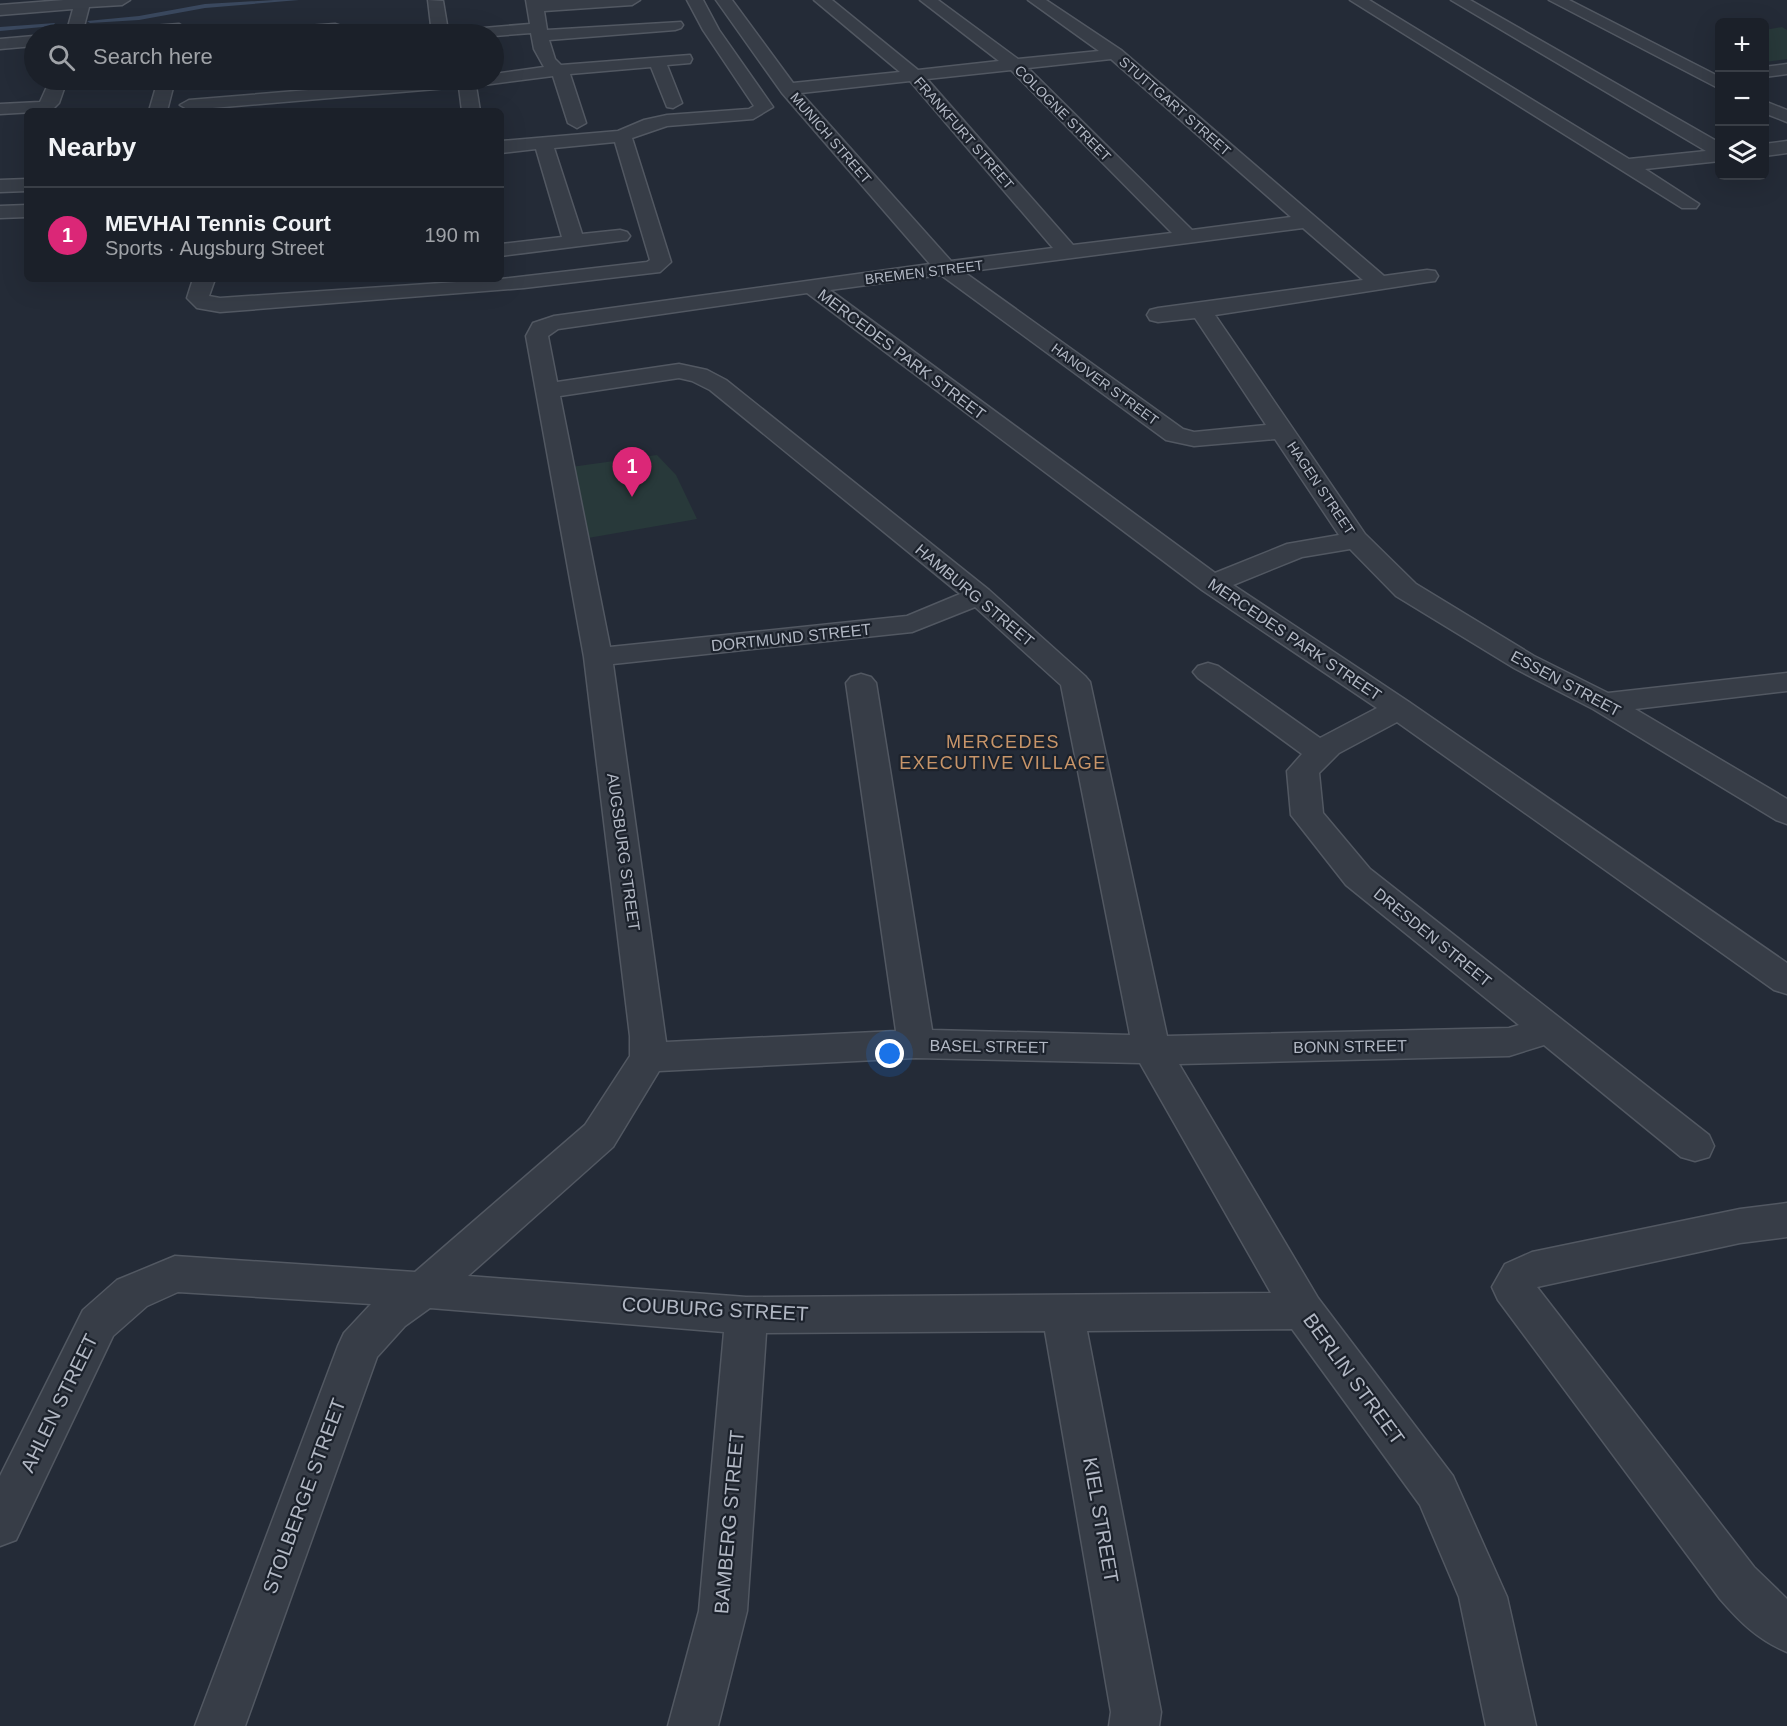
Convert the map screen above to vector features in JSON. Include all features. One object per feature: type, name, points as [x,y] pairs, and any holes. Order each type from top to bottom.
[{"type":"street","points":[[0,10],[122,0]]},
{"type":"street","points":[[577,123],[563,76],[548,61],[538,32],[534,3],[632,0]]},
{"type":"street","points":[[504,147],[622,136],[632,129],[650,124],[753,114],[764,106],[711,30],[695,0]]},
{"type":"street","name":"MUNICH STREET","points":[[724,0],[788,90],[947,270]]},
{"type":"street","name":"FRANKFURT STREET","points":[[822,0],[915,76],[1069,254]]},
{"type":"street","name":"COLOGNE STREET","points":[[928,0],[1015,65],[1189,238]]},
{"type":"street","name":"STUTTGART STREET","points":[[1036,0],[1115,54],[1307,221]]},
{"type":"street","points":[[1358,0],[1689,204]]},
{"type":"street","points":[[1459,0],[1715,151]]},
{"type":"street","points":[[1557,0],[1715,80]]},
{"type":"street","points":[[435,1],[438,24]]},
{"type":"street","points":[[77,24],[82,3]]},
{"type":"street","points":[[504,33],[675,25]]},
{"type":"street","points":[[0,44],[24,42]]},
{"type":"street","points":[[788,90],[1115,54]]},
{"type":"street","points":[[504,78],[556,70],[684,59]]},
{"type":"street","points":[[657,61],[673,103]]},
{"type":"street","points":[[1769,71],[1787,69]]},
{"type":"street","points":[[0,109],[45,107],[50,103],[55,90]]},
{"type":"street","points":[[159,108],[163,90]]},
{"type":"street","points":[[189,105],[304,90]]},
{"type":"street","points":[[368,90],[401,94],[421,90]]},
{"type":"street","points":[[468,90],[470,108]]},
{"type":"street","points":[[203,282],[198,298],[205,303],[220,305],[535,281],[652,268],[661,262],[622,136]]},
{"type":"street","points":[[543,143],[574,242]]},
{"type":"street","points":[[1769,149],[1787,147]]},
{"type":"street","points":[[1628,165],[1715,154]]},
{"type":"street","points":[[0,186],[24,183]]},
{"type":"street","points":[[0,212],[24,212]]},
{"type":"street","points":[[1307,221],[1378,282]]},
{"type":"street","name":"BREMEN STREET","points":[[541,328],[554,323],[811,286],[947,270],[1307,221]]},
{"type":"street","points":[[504,250],[620,236]]},
{"type":"street","name":"HANOVER STREET","points":[[947,270],[1175,435],[1194,439],[1282,431]]},
{"type":"street","points":[[1158,315],[1201,311],[1427,276]]},
{"type":"street","name":"MERCEDES PARK STREET","points":[[811,286],[1212,584],[1398,709],[1787,981]]},
{"type":"street","name":"HAGEN STREET","points":[[1201,311],[1356,540],[1296,550],[1212,584]]},
{"type":"street","name":"AUGSBURG STREET","points":[[541,328],[537,336],[598,657],[648,1036],[648,1057]]},
{"type":"street","name":"HAMBURG STREET","points":[[547,391],[679,371],[699,375],[718,385],[979,596],[1075,682],[1151,1049]]},
{"type":"street","name":"ESSEN STREET","points":[[1356,540],[1406,590],[1524,662],[1604,703],[1787,813]]},
{"type":"street","name":"DORTMUND STREET","points":[[598,657],[912,624],[979,596]]},
{"type":"street","points":[[1208,672],[1321,753]]},
{"type":"street","points":[[1604,703],[1787,682]]},
{"type":"street","points":[[861,683],[916,1044]]},
{"type":"street","name":"DRESDEN STREET","points":[[1398,709],[1328,746],[1303,771],[1307,815],[1358,877],[1695,1146]]},
{"type":"street","name":"BONN STREET","points":[[1151,1049],[1509,1042],[1526,1038],[1546,1027]]},
{"type":"street","name":"BASEL STREET","points":[[648,1057],[916,1044],[1151,1049]]},
{"type":"street","name":"BERLIN STREET","points":[[1151,1049],[1303,1311],[1437,1491],[1483,1597],[1511,1726]]},
{"type":"street","points":[[423,1290],[599,1136],[648,1057]]},
{"type":"street","points":[[1787,1220],[1740,1226],[1532,1270],[1521,1276],[1513,1287],[1737,1583],[1761,1610],[1787,1628]]},
{"type":"street","name":"COUBURG STREET","points":[[132,1293],[175,1274],[423,1290],[746,1315],[1303,1311]]},
{"type":"street","name":"STOLBERGE STREET","points":[[220,1726],[359,1346],[390,1313],[423,1290]]},
{"type":"street","name":"AHLEN STREET","points":[[0,1524],[98,1323],[132,1293]]},
{"type":"street","name":"KIEL STREET","points":[[1063,1313],[1136,1712],[1134,1726]]},
{"type":"street","name":"BAMBERG STREET","points":[[693,1726],[723,1611],[746,1315]]},
{"type":"shaded area","points":[[1782,27],[1787,30],[1787,59],[1769,61],[1769,29]]},
{"type":"shaded area","points":[[657,455],[676,475],[697,519],[588,538],[571,467]]},
{"type":"waterway","points":[[90,21],[139,18],[205,6],[297,0]]},
{"type":"waterway","points":[[0,29],[24,27]]},
{"type":"place","name":"MEVHAI Tennis Court","points":[[632,497]]},
{"type":"district","name":"MERCEDES EXECUTIVE VILLAGE","points":[[1003,752]]}]
